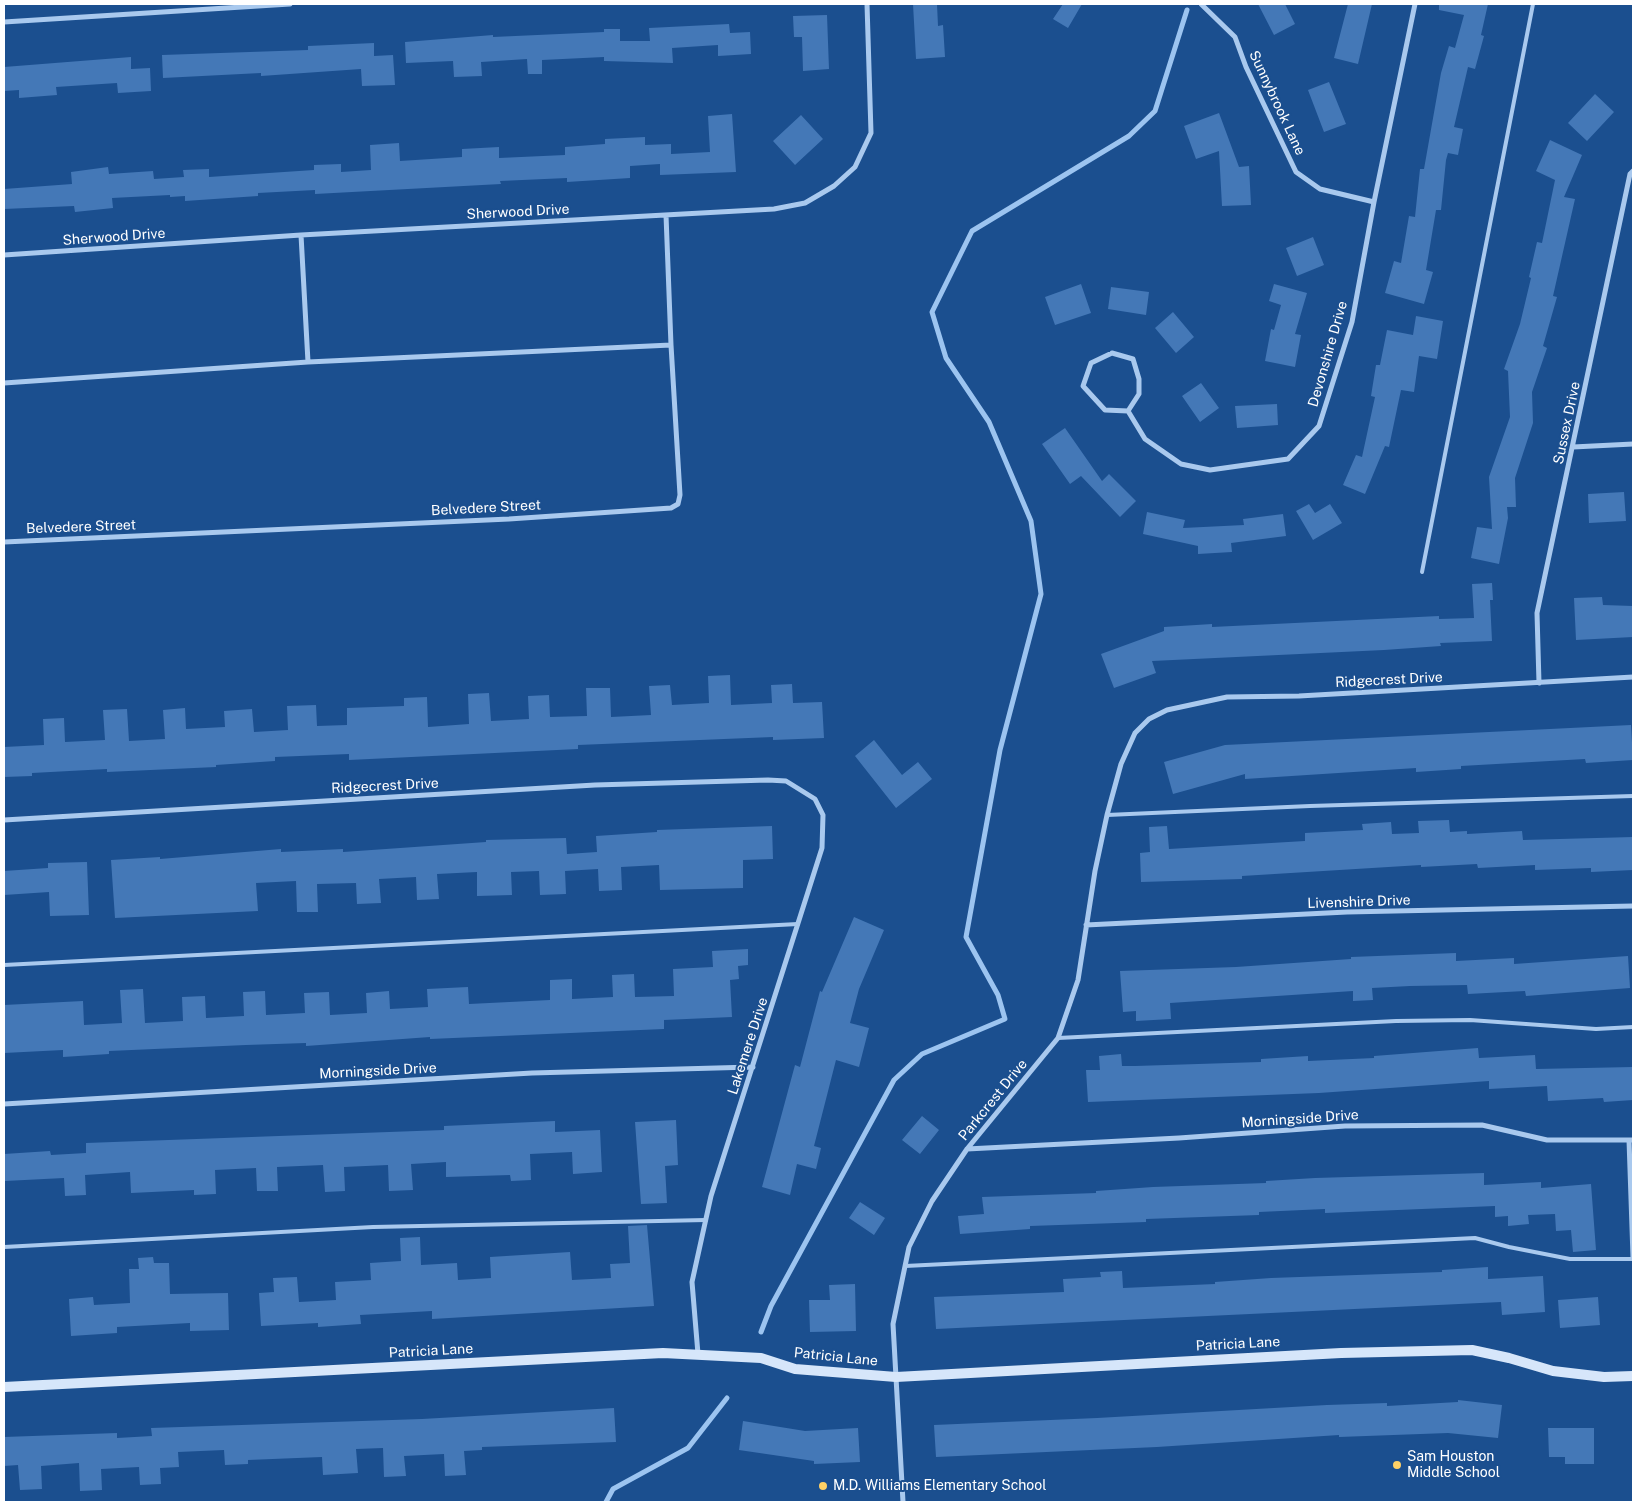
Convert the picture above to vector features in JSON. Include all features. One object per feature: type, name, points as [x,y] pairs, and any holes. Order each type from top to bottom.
[{"type":"street","points":[[4,22],[290,4]]},
{"type":"street","name":"Sherwood Drive","points":[[4,255],[301,235],[774,209],[804,203],[834,186],[855,167],[871,133],[867,4]]},
{"type":"street","name":"Sunnybrook Lane","points":[[1201,4],[1235,37],[1246,67],[1296,172],[1320,189],[1374,202]]},
{"type":"street","name":"Devonshire Drive","points":[[1128,411],[1145,439],[1181,464],[1210,470],[1288,459],[1319,426],[1352,322],[1374,202],[1415,4]]},
{"type":"street","name":"Sussex Drive","points":[[1539,682],[1537,613],[1630,174],[1633,170]]},
{"type":"street","name":"Belvedere Street","points":[[4,542],[499,520],[670,508],[678,504],[680,495],[666,215]]},
{"type":"street","points":[[301,235],[308,362]]},
{"type":"street","points":[[4,383],[308,362],[671,345]]},
{"type":"street","points":[[1112,353],[1132,359],[1139,379],[1139,394],[1128,411],[1104,410],[1083,386],[1092,363],[1112,353]]},
{"type":"street","points":[[1573,447],[1633,444]]},
{"type":"street","name":"Ridgecrest Drive","points":[[1149,719],[1167,710],[1227,697],[1299,696],[1633,678]]},
{"type":"street","name":"Parkcrest Drive","points":[[903,1502],[893,1324],[909,1248],[932,1201],[967,1149],[1058,1038],[1078,980],[1086,925],[1107,815],[1121,764],[1135,733],[1149,719]]},
{"type":"street","name":"Ridgecrest Drive","points":[[4,820],[586,786],[768,780]]},
{"type":"street","name":"Lakemere Drive","points":[[698,1354],[692,1282],[706,1220],[822,848],[823,815],[814,799],[786,781],[768,780]]},
{"type":"street","name":"Livenshire Drive","points":[[1086,925],[1347,912],[1633,906]]},
{"type":"street","name":"Morningside Drive","points":[[4,1104],[532,1073],[753,1067]]},
{"type":"street","name":"Morningside Drive","points":[[967,1149],[1179,1138],[1345,1126],[1482,1125],[1547,1140],[1631,1140]]},
{"type":"street","points":[[1631,1140],[1633,1258]]},
{"type":"street","name":"Patricia Lane","points":[[4,1388],[663,1353],[761,1358],[795,1369],[896,1376],[1340,1353],[1472,1350],[1553,1371],[1604,1377],[1633,1376]]},
{"type":"lane","points":[[1422,572],[1532,4]]},
{"type":"lane","points":[[1107,815],[1439,801],[1633,796]]},
{"type":"lane","points":[[4,965],[798,924]]},
{"type":"lane","points":[[1058,1038],[1396,1021],[1470,1020],[1596,1029],[1633,1027]]},
{"type":"lane","points":[[4,1247],[373,1227],[706,1220]]},
{"type":"lane","points":[[905,1266],[1475,1238],[1570,1259],[1633,1258]]},
{"type":"building","points":[[913,4],[937,4],[938,26],[943,25],[945,57],[916,59]]},
{"type":"building","points":[[1063,4],[1082,4],[1068,28],[1053,19]]},
{"type":"building","points":[[1258,4],[1285,4],[1295,24],[1274,35]]},
{"type":"building","points":[[1348,4],[1372,4],[1358,64],[1334,58]]},
{"type":"building","points":[[1439,4],[1488,4],[1481,35],[1484,36],[1475,69],[1468,67],[1454,127],[1463,129],[1458,155],[1448,153],[1446,160],[1441,210],[1436,210],[1426,270],[1433,272],[1424,304],[1385,293],[1394,261],[1401,263],[1409,216],[1415,217],[1420,169],[1424,169],[1441,73],[1449,46],[1455,48],[1464,15],[1439,10]]},
{"type":"building","points":[[827,15],[829,69],[803,71],[802,37],[794,37],[793,16]]},
{"type":"building","points":[[729,24],[730,33],[750,32],[751,54],[718,56],[718,45],[672,48],[673,63],[604,61],[604,57],[542,60],[542,74],[528,74],[527,59],[481,62],[482,76],[454,77],[453,61],[406,63],[405,42],[493,35],[493,37],[604,32],[604,29],[620,29],[620,41],[650,41],[649,28]]},
{"type":"building","points":[[374,43],[374,56],[393,55],[395,85],[362,86],[361,69],[261,76],[261,73],[163,78],[162,55],[308,50],[308,46]]},
{"type":"building","points":[[131,57],[131,69],[150,68],[151,91],[118,93],[117,83],[56,87],[57,95],[19,98],[19,90],[4,91],[4,67]]},
{"type":"building","points":[[1329,82],[1346,124],[1324,132],[1308,90]]},
{"type":"building","points":[[1595,94],[1614,112],[1587,141],[1568,123]]},
{"type":"building","points":[[1219,113],[1239,167],[1249,166],[1251,205],[1222,206],[1219,151],[1196,159],[1184,126]]},
{"type":"building","points":[[732,114],[736,172],[660,175],[660,164],[630,166],[630,178],[567,182],[567,178],[500,181],[501,184],[315,194],[315,190],[258,193],[258,196],[185,201],[185,196],[170,197],[170,195],[112,198],[113,208],[75,212],[74,206],[4,209],[4,189],[72,184],[71,172],[108,167],[109,174],[153,171],[154,179],[184,177],[183,170],[209,169],[209,177],[314,170],[314,165],[341,164],[341,172],[371,170],[370,145],[399,143],[400,161],[462,157],[462,149],[499,147],[499,158],[565,155],[565,147],[605,144],[605,139],[645,137],[645,145],[671,144],[671,154],[710,152],[708,116]]},
{"type":"building","points":[[801,115],[823,139],[795,165],[773,141]]},
{"type":"building","points":[[1550,140],[1582,155],[1564,197],[1575,199],[1553,296],[1557,297],[1543,346],[1547,348],[1532,392],[1533,423],[1515,478],[1516,507],[1507,507],[1508,518],[1499,564],[1471,558],[1477,527],[1492,529],[1489,477],[1510,417],[1508,371],[1504,369],[1520,324],[1537,242],[1542,243],[1555,180],[1536,171]]},
{"type":"building","points":[[1313,237],[1324,265],[1297,276],[1286,248]]},
{"type":"building","points":[[1081,284],[1091,313],[1055,325],[1045,297]]},
{"type":"building","points":[[1274,284],[1307,293],[1295,334],[1301,335],[1295,367],[1265,361],[1271,329],[1274,330],[1281,305],[1269,301]]},
{"type":"building","points":[[1111,287],[1149,292],[1146,315],[1108,309]]},
{"type":"building","points":[[1173,312],[1194,337],[1176,353],[1155,328]]},
{"type":"building","points":[[1416,316],[1443,321],[1437,359],[1419,356],[1414,392],[1401,390],[1389,447],[1385,446],[1365,494],[1343,485],[1356,455],[1362,457],[1375,397],[1371,396],[1376,365],[1380,365],[1387,330],[1413,335]]},
{"type":"building","points":[[1201,383],[1219,408],[1200,422],[1182,396]]},
{"type":"building","points":[[1277,404],[1278,425],[1237,428],[1235,406]]},
{"type":"building","points":[[1065,428],[1102,481],[1109,474],[1136,501],[1120,517],[1081,476],[1070,484],[1042,444]]},
{"type":"building","points":[[1624,492],[1626,521],[1589,523],[1588,494]]},
{"type":"building","points":[[1309,504],[1315,513],[1330,504],[1342,523],[1313,540],[1296,511]]},
{"type":"building","points":[[1147,512],[1185,520],[1183,528],[1244,525],[1243,519],[1283,514],[1286,536],[1231,543],[1232,552],[1198,554],[1198,546],[1143,534]]},
{"type":"building","points":[[1492,583],[1493,600],[1490,600],[1492,641],[1440,643],[1441,646],[1384,650],[1152,661],[1156,673],[1114,688],[1101,654],[1164,631],[1164,627],[1212,624],[1212,627],[1439,616],[1439,619],[1474,618],[1472,584]]},
{"type":"building","points":[[1602,597],[1603,605],[1633,606],[1633,637],[1576,640],[1574,598]]},
{"type":"building","points":[[730,675],[731,705],[772,703],[771,685],[792,684],[793,703],[822,702],[824,738],[773,740],[773,737],[578,745],[578,749],[349,760],[349,754],[275,757],[275,761],[216,765],[216,767],[107,772],[107,769],[32,773],[32,776],[4,777],[4,747],[44,745],[43,719],[64,718],[65,742],[105,740],[103,710],[127,709],[129,741],[165,739],[163,710],[185,708],[186,729],[225,727],[224,711],[252,709],[254,732],[288,730],[287,706],[316,705],[317,726],[347,725],[347,708],[404,706],[404,698],[427,697],[428,727],[469,724],[468,694],[489,693],[491,721],[529,719],[528,696],[549,695],[550,717],[587,716],[586,688],[610,688],[611,717],[651,715],[649,686],[670,685],[672,705],[709,703],[708,676]]},
{"type":"building","points":[[1631,725],[1633,760],[1586,763],[1585,759],[1461,766],[1461,769],[1416,772],[1416,768],[1245,779],[1245,774],[1173,794],[1164,762],[1225,745]]},
{"type":"building","points":[[874,740],[902,775],[918,762],[932,779],[896,808],[855,756]]},
{"type":"building","points":[[1449,820],[1450,832],[1467,831],[1467,834],[1522,831],[1523,840],[1633,837],[1633,870],[1591,872],[1591,868],[1535,870],[1535,865],[1478,868],[1477,864],[1421,867],[1421,865],[1242,876],[1242,879],[1141,882],[1140,853],[1150,852],[1149,827],[1167,826],[1169,849],[1305,841],[1305,833],[1363,830],[1362,824],[1391,822],[1392,834],[1419,833],[1418,821]]},
{"type":"building","points":[[772,826],[773,859],[743,860],[743,888],[660,890],[659,865],[621,867],[622,890],[599,891],[598,869],[565,871],[566,894],[540,895],[539,871],[511,872],[512,895],[477,896],[477,872],[437,874],[439,899],[417,900],[416,877],[379,879],[381,903],[357,904],[356,883],[317,884],[318,912],[297,912],[296,881],[256,883],[258,911],[115,918],[111,860],[160,857],[160,859],[281,849],[281,852],[343,849],[343,852],[486,842],[486,840],[566,838],[567,854],[597,852],[596,836],[657,832],[657,830]]},
{"type":"building","points":[[87,862],[89,915],[50,916],[49,892],[4,895],[4,871],[48,868],[48,863]]},
{"type":"building","points":[[854,917],[884,930],[859,989],[850,1023],[869,1028],[859,1067],[836,1060],[814,1146],[821,1148],[816,1169],[797,1164],[790,1195],[762,1187],[795,1065],[800,1067],[820,991],[822,992]]},
{"type":"building","points":[[748,949],[748,965],[738,966],[739,979],[730,980],[732,1017],[664,1020],[664,1029],[430,1039],[430,1037],[306,1046],[306,1043],[109,1051],[109,1054],[63,1057],[63,1050],[4,1053],[4,1005],[83,1001],[84,1025],[122,1023],[120,990],[143,989],[145,1023],[183,1021],[182,997],[205,996],[206,1018],[244,1016],[243,992],[265,991],[266,1015],[305,1013],[304,993],[329,992],[330,1015],[367,1013],[366,993],[389,991],[390,1009],[428,1007],[427,989],[468,987],[469,1004],[550,1000],[550,980],[572,979],[572,999],[613,997],[612,975],[634,974],[635,997],[674,996],[673,969],[713,967],[712,951]]},
{"type":"building","points":[[1456,953],[1456,961],[1514,958],[1514,964],[1628,956],[1630,988],[1526,996],[1525,991],[1468,994],[1467,985],[1410,986],[1372,988],[1373,1000],[1353,1001],[1353,991],[1170,1003],[1171,1019],[1136,1021],[1136,1011],[1123,1012],[1120,971],[1236,967],[1351,959],[1351,957]]},
{"type":"building","points":[[1478,1048],[1479,1058],[1535,1055],[1536,1069],[1633,1067],[1633,1100],[1604,1102],[1603,1098],[1548,1101],[1547,1086],[1489,1089],[1489,1081],[1319,1093],[1088,1102],[1086,1070],[1100,1070],[1099,1056],[1121,1054],[1122,1066],[1135,1066],[1261,1062],[1261,1059],[1308,1056],[1308,1061],[1374,1058],[1374,1056]]},
{"type":"building","points":[[922,1116],[939,1130],[920,1154],[902,1140]]},
{"type":"building","points":[[676,1120],[678,1165],[665,1166],[667,1203],[641,1204],[635,1122]]},
{"type":"building","points":[[555,1121],[555,1132],[600,1130],[602,1172],[573,1174],[572,1152],[530,1154],[531,1180],[511,1181],[510,1175],[446,1177],[446,1162],[411,1164],[413,1190],[389,1191],[388,1165],[344,1167],[345,1191],[325,1192],[323,1165],[277,1167],[278,1191],[257,1191],[256,1168],[215,1170],[216,1194],[194,1195],[194,1190],[131,1193],[130,1172],[85,1175],[86,1195],[65,1196],[64,1178],[5,1181],[4,1154],[50,1151],[51,1155],[86,1153],[86,1143],[444,1130],[444,1126]]},
{"type":"building","points":[[1484,1173],[1484,1185],[1541,1182],[1541,1188],[1591,1184],[1596,1250],[1573,1252],[1571,1230],[1556,1231],[1555,1214],[1528,1215],[1529,1224],[1508,1226],[1508,1216],[1495,1217],[1495,1206],[1325,1213],[1325,1209],[1259,1212],[1259,1215],[1146,1219],[1146,1222],[1030,1226],[1030,1229],[960,1234],[958,1216],[984,1214],[982,1197],[1096,1193],[1096,1191],[1153,1187],[1266,1183],[1266,1181],[1315,1178]]},
{"type":"building","points":[[860,1202],[885,1218],[874,1235],[849,1218]]},
{"type":"building","points":[[647,1225],[654,1306],[432,1319],[432,1311],[360,1315],[361,1324],[318,1327],[318,1323],[261,1326],[259,1293],[274,1292],[273,1278],[297,1277],[299,1302],[336,1300],[335,1282],[371,1280],[370,1263],[401,1261],[400,1238],[420,1237],[421,1265],[457,1263],[458,1280],[491,1278],[490,1257],[570,1252],[572,1280],[611,1278],[610,1264],[630,1263],[628,1226]]},
{"type":"building","points":[[153,1257],[154,1263],[169,1263],[170,1294],[228,1293],[229,1330],[190,1331],[190,1323],[117,1327],[117,1333],[71,1336],[69,1299],[93,1297],[94,1305],[130,1303],[129,1269],[139,1269],[138,1258]]},
{"type":"building","points":[[1488,1267],[1488,1279],[1543,1276],[1545,1312],[1502,1315],[1501,1302],[936,1329],[934,1297],[1064,1292],[1063,1279],[1101,1277],[1100,1272],[1122,1271],[1123,1288],[1215,1284],[1215,1282],[1271,1278],[1442,1272],[1442,1270]]},
{"type":"building","points":[[855,1284],[856,1331],[810,1332],[809,1300],[830,1300],[829,1285]]},
{"type":"building","points":[[1598,1297],[1600,1325],[1560,1328],[1558,1300]]},
{"type":"building","points":[[1458,1400],[1502,1405],[1498,1438],[1448,1433],[1339,1437],[1339,1435],[1157,1447],[936,1457],[934,1425],[1327,1405],[1387,1403],[1387,1406],[1458,1402]]},
{"type":"building","points":[[614,1408],[616,1442],[482,1447],[482,1450],[464,1451],[466,1475],[445,1476],[444,1454],[404,1456],[406,1476],[384,1477],[383,1448],[356,1449],[358,1473],[323,1475],[322,1457],[248,1460],[248,1464],[225,1465],[224,1450],[178,1452],[179,1467],[160,1468],[161,1484],[140,1485],[139,1467],[101,1469],[102,1490],[80,1491],[79,1463],[41,1466],[42,1489],[20,1490],[18,1465],[4,1466],[4,1437],[117,1433],[117,1438],[152,1436],[151,1428],[422,1419]]},
{"type":"building","points":[[743,1421],[805,1431],[858,1428],[860,1462],[814,1464],[814,1461],[739,1450]]},
{"type":"building","points":[[1548,1428],[1594,1428],[1594,1464],[1565,1464],[1565,1457],[1549,1457]]},
{"type":"waterway","points":[[761,1332],[771,1306],[894,1080],[922,1054],[1005,1019],[998,995],[966,937],[1000,750],[1041,594],[1031,521],[989,422],[946,358],[932,312],[972,231],[1129,136],[1155,111],[1187,10]]},
{"type":"waterway","points":[[606,1502],[613,1489],[688,1448],[727,1398]]},
{"type":"place","name":"Sam Houston Middle School","points":[[1397,1465]]},
{"type":"place","name":"M.D. Williams Elementary School","points":[[823,1486]]}]
